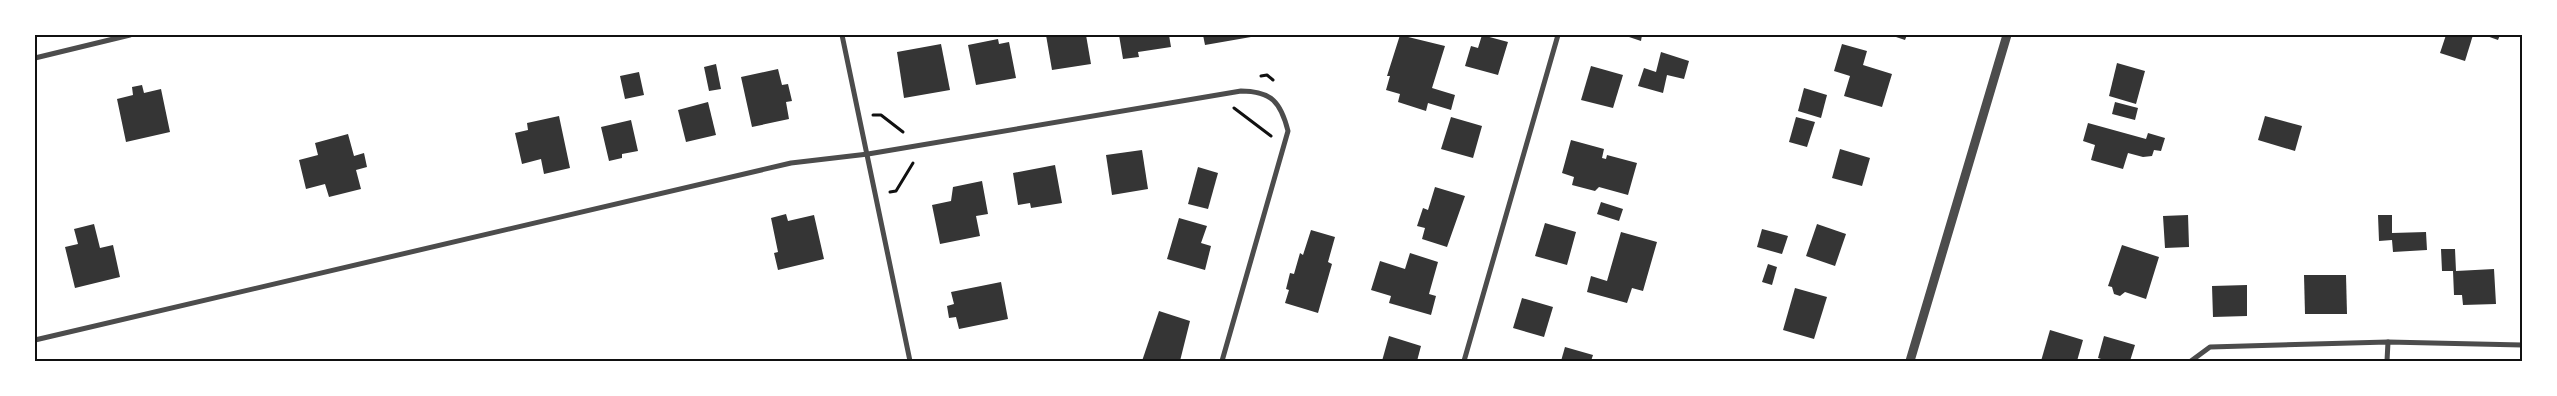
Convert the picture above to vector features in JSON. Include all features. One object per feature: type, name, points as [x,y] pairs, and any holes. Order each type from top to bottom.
[{"type":"street","points":[[35,58],[130,35]]},
{"type":"street","points":[[842,35],[910,361]]},
{"type":"street","points":[[1464,361],[1558,35]]},
{"type":"street","points":[[1910,361],[2007,35]]},
{"type":"street","points":[[35,340],[790,163],[868,154],[1241,91],[1259,91],[1273,99],[1284,114],[1288,131],[1222,361]]},
{"type":"street","points":[[2387,361],[2388,342]]},
{"type":"street","points":[[2192,361],[2210,347],[2388,342],[2522,345]]},
{"type":"path","points":[[1258,76],[1267,75],[1279,86]]},
{"type":"path","points":[[1232,107],[1272,136],[1269,146]]},
{"type":"path","points":[[860,116],[881,115],[907,135]]},
{"type":"path","points":[[876,196],[896,191],[915,161]]},
{"type":"building","points":[[1046,35],[1086,35],[1091,64],[1052,70]]},
{"type":"building","points":[[1119,35],[1169,35],[1171,47],[1138,52],[1139,57],[1123,59]]},
{"type":"building","points":[[1203,35],[1250,35],[1251,37],[1205,45]]},
{"type":"building","points":[[1400,35],[1445,46],[1432,88],[1455,95],[1451,110],[1428,103],[1426,111],[1398,102],[1400,94],[1386,90],[1390,76],[1387,76]]},
{"type":"building","points":[[1482,35],[1508,42],[1498,75],[1465,66],[1471,46],[1478,48]]},
{"type":"building","points":[[1623,35],[1642,35],[1641,41]]},
{"type":"building","points":[[1890,35],[1907,35],[1905,40]]},
{"type":"building","points":[[2446,35],[2473,35],[2465,61],[2440,53]]},
{"type":"building","points":[[2484,35],[2500,35],[2498,40]]},
{"type":"building","points":[[998,39],[999,44],[1009,42],[1016,78],[976,85],[968,45]]},
{"type":"building","points":[[941,44],[950,90],[904,98],[897,52]]},
{"type":"building","points":[[1842,44],[1867,51],[1863,65],[1892,74],[1882,107],[1844,96],[1850,76],[1834,71]]},
{"type":"building","points":[[1661,52],[1689,61],[1684,79],[1667,75],[1663,93],[1638,86],[1644,68],[1656,72]]},
{"type":"building","points":[[2117,63],[2145,71],[2136,104],[2109,96]]},
{"type":"building","points":[[716,64],[721,89],[709,91],[704,67]]},
{"type":"building","points":[[1591,66],[1623,75],[1613,108],[1581,100]]},
{"type":"building","points":[[778,69],[782,85],[788,84],[792,101],[786,102],[789,119],[752,127],[741,77]]},
{"type":"building","points":[[639,72],[644,95],[625,99],[620,76]]},
{"type":"building","points":[[142,85],[144,93],[161,89],[170,132],[126,142],[117,99],[133,95],[132,87]]},
{"type":"building","points":[[1804,88],[1827,95],[1821,118],[1798,111]]},
{"type":"building","points":[[708,102],[716,135],[686,142],[678,110]]},
{"type":"building","points":[[2115,102],[2138,108],[2135,120],[2112,114]]},
{"type":"building","points":[[559,116],[570,168],[544,174],[541,159],[522,164],[515,133],[528,130],[527,123]]},
{"type":"building","points":[[2265,116],[2302,126],[2295,151],[2258,140]]},
{"type":"building","points":[[1451,117],[1482,126],[1473,158],[1441,149]]},
{"type":"building","points":[[1796,117],[1815,122],[1807,147],[1789,142]]},
{"type":"building","points":[[631,120],[638,151],[622,154],[622,158],[609,161],[601,127]]},
{"type":"building","points":[[2088,123],[2146,139],[2148,133],[2165,138],[2161,151],[2154,150],[2152,156],[2143,157],[2128,153],[2123,169],[2091,160],[2095,145],[2083,141]]},
{"type":"building","points":[[348,134],[354,156],[364,153],[367,167],[356,170],[361,189],[329,197],[325,184],[306,189],[299,160],[318,155],[315,143]]},
{"type":"building","points":[[1571,140],[1604,149],[1602,158],[1606,159],[1607,155],[1637,163],[1628,195],[1599,187],[1595,191],[1572,185],[1574,177],[1562,173]]},
{"type":"building","points":[[1840,149],[1870,158],[1862,186],[1832,178]]},
{"type":"building","points":[[1142,150],[1148,189],[1112,195],[1106,155]]},
{"type":"building","points":[[1055,165],[1062,203],[1031,208],[1030,203],[1018,205],[1013,173]]},
{"type":"building","points":[[1198,167],[1218,173],[1208,209],[1188,204]]},
{"type":"building","points":[[982,181],[988,214],[976,216],[980,236],[940,244],[932,205],[951,201],[953,187]]},
{"type":"building","points":[[1435,187],[1465,196],[1447,247],[1422,239],[1425,228],[1417,226],[1423,208],[1428,210]]},
{"type":"building","points":[[1601,202],[1623,209],[1619,221],[1597,214]]},
{"type":"building","points":[[786,214],[788,221],[814,215],[824,259],[778,270],[774,253],[778,252],[771,218]]},
{"type":"building","points":[[2188,215],[2189,247],[2165,248],[2163,216]]},
{"type":"building","points":[[2378,215],[2392,215],[2392,233],[2426,232],[2427,250],[2393,252],[2392,240],[2379,241]]},
{"type":"building","points":[[1179,218],[1207,226],[1201,243],[1211,246],[1205,270],[1167,259]]},
{"type":"building","points":[[1545,223],[1576,232],[1567,265],[1535,256]]},
{"type":"building","points":[[94,224],[100,248],[113,245],[120,277],[75,288],[65,247],[78,244],[74,229]]},
{"type":"building","points":[[1817,224],[1846,234],[1835,266],[1806,256]]},
{"type":"building","points":[[1762,229],[1788,236],[1782,254],[1757,247]]},
{"type":"building","points":[[1311,230],[1335,237],[1328,262],[1332,264],[1318,313],[1285,303],[1289,290],[1286,289],[1290,273],[1294,274],[1300,253],[1303,255]]},
{"type":"building","points":[[1621,232],[1657,242],[1643,291],[1632,288],[1627,303],[1587,292],[1591,276],[1607,281]]},
{"type":"building","points":[[2122,245],[2159,257],[2146,299],[2125,292],[2120,296],[2114,294],[2112,287],[2108,286]]},
{"type":"building","points":[[2441,249],[2455,249],[2456,271],[2494,269],[2496,304],[2463,305],[2462,295],[2454,295],[2453,271],[2442,271]]},
{"type":"building","points":[[1410,253],[1438,262],[1429,294],[1436,296],[1431,315],[1389,303],[1391,296],[1371,290],[1380,261],[1405,269]]},
{"type":"building","points":[[1768,264],[1777,267],[1772,285],[1762,282]]},
{"type":"building","points":[[2304,275],[2346,275],[2347,314],[2305,314]]},
{"type":"building","points":[[1001,282],[1008,319],[959,329],[956,317],[949,318],[947,306],[954,304],[951,292]]},
{"type":"building","points":[[2247,285],[2247,316],[2213,317],[2212,286]]},
{"type":"building","points":[[1795,288],[1827,297],[1814,339],[1783,330]]},
{"type":"building","points":[[1522,298],[1553,307],[1544,337],[1513,328]]},
{"type":"building","points":[[1159,311],[1190,321],[1180,361],[1142,361]]},
{"type":"building","points":[[2050,330],[2083,340],[2077,361],[2041,361]]},
{"type":"building","points":[[1389,336],[1421,346],[1417,361],[1382,361]]},
{"type":"building","points":[[2104,336],[2135,345],[2130,361],[2107,361],[2098,358]]},
{"type":"building","points":[[1565,347],[1593,355],[1591,361],[1561,361]]}]
